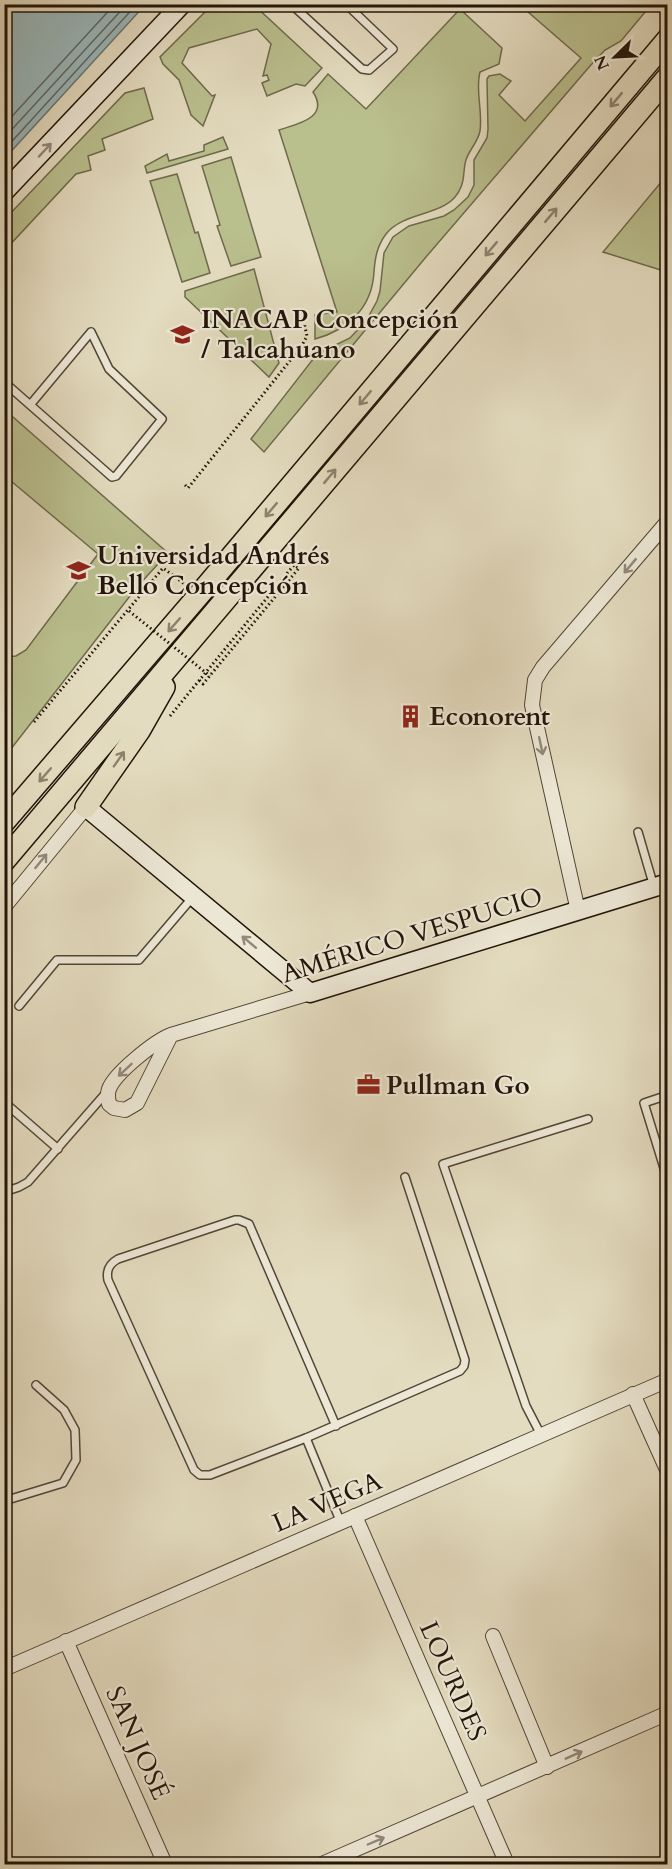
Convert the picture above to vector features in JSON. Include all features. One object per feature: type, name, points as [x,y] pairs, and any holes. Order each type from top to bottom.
[{"type":"main road","points":[[4,822],[199,595],[668,39]]},
{"type":"main road","points":[[4,861],[664,82]]},
{"type":"main road","points":[[86,807],[139,731],[188,644]]},
{"type":"street","points":[[4,192],[182,4]]},
{"type":"street","points":[[578,911],[532,705],[533,688],[543,667],[668,521]]},
{"type":"street","points":[[4,907],[86,807],[310,993]]},
{"type":"street","name":"AMÉRICO VESPUCIO","points":[[109,1089],[113,1082],[151,1046],[171,1035],[661,885]]},
{"type":"street","points":[[109,1089],[109,1104],[114,1108],[125,1110],[137,1103],[171,1035]]},
{"type":"street","name":"LA VEGA","points":[[4,1669],[668,1380]]},
{"type":"street","points":[[633,1394],[668,1472]]},
{"type":"street","name":"LOURDES","points":[[355,1516],[507,1864]]},
{"type":"street","points":[[493,1636],[547,1767]]},
{"type":"street","name":"SAN JOSÉ","points":[[66,1641],[165,1864]]},
{"type":"street","points":[[322,1864],[668,1713]]},
{"type":"lane","points":[[291,4],[362,69],[369,70],[393,48],[346,4]]},
{"type":"lane","points":[[4,382],[30,405],[112,477],[116,476],[162,419],[109,369],[91,332],[30,405]]},
{"type":"lane","points":[[638,832],[661,885]]},
{"type":"lane","points":[[19,1006],[57,960],[139,960],[194,896]]},
{"type":"lane","points":[[4,1192],[28,1182],[109,1089]]},
{"type":"lane","points":[[668,1095],[644,1103],[668,1181]]},
{"type":"lane","points":[[4,1102],[58,1149]]},
{"type":"lane","points":[[541,1435],[526,1406],[443,1164],[588,1119]]},
{"type":"lane","points":[[336,1426],[249,1224],[235,1220],[118,1259],[111,1264],[107,1272],[108,1280],[197,1473],[210,1475],[336,1426],[460,1371],[464,1366],[465,1360],[405,1177]]},
{"type":"lane","points":[[4,1501],[63,1483],[76,1460],[75,1430],[70,1420],[64,1410],[36,1384]]},
{"type":"lane","points":[[306,1438],[341,1522]]},
{"type":"path","points":[[185,485],[188,488],[301,347],[307,336],[303,318]]},
{"type":"path","points":[[170,716],[199,680],[294,565],[299,568],[203,684],[199,680]]},
{"type":"path","points":[[34,722],[163,568],[199,595]]},
{"type":"path","points":[[129,611],[210,676]]},
{"type":"green space","points":[[212,5],[254,5],[322,68],[305,86],[296,84],[267,96],[262,83],[269,80],[267,75],[263,76],[271,44],[257,29],[189,48],[182,63],[212,96],[215,95],[203,126],[191,115],[179,80],[163,64],[160,57]]},
{"type":"green space","points":[[520,5],[651,5],[621,41],[605,50],[590,66],[426,257],[264,452],[251,439],[317,354],[350,338],[366,321],[377,301],[384,253],[393,237],[409,226],[444,216],[468,197],[474,185],[474,160],[487,138],[487,79],[489,76],[500,74],[511,81],[499,95],[525,121],[581,58]]},
{"type":"green space","points":[[460,9],[502,48],[499,64],[480,72],[478,86],[480,131],[466,160],[461,187],[447,204],[404,220],[386,234],[377,252],[372,285],[363,307],[356,316],[338,330],[315,339],[315,315],[337,312],[279,130],[309,119],[314,114],[317,101],[313,92],[328,74],[366,109]]},
{"type":"green space","points":[[144,88],[153,119],[102,139],[105,150],[88,156],[91,170],[76,174],[5,250],[5,219],[125,93]]},
{"type":"green space","points":[[223,137],[228,149],[147,173],[145,166],[167,154],[169,161],[204,151],[204,145]]},
{"type":"green space","points":[[231,157],[261,257],[231,266],[217,226],[220,225],[202,166]]},
{"type":"green space","points":[[177,174],[210,273],[182,282],[150,181]]},
{"type":"green space","points":[[667,175],[667,272],[603,252]]},
{"type":"green space","points":[[254,269],[279,363],[269,377],[185,297],[185,291]]},
{"type":"green space","name":"Universidad Andrés Bello Concepción","points":[[5,410],[168,553],[137,587],[7,754],[4,752],[5,657],[16,656],[26,650],[98,554],[5,476]]},
{"type":"water","points":[[4,5],[145,5],[5,158]]},
{"type":"place","name":"INACAP Concepción / Talcahuano","points":[[183,334]]},
{"type":"place","name":"Universidad Andrés Bello Concepción","points":[[79,570]]},
{"type":"place","name":"Econorent","points":[[411,716]]},
{"type":"place","name":"Pullman Go","points":[[368,1085]]}]
